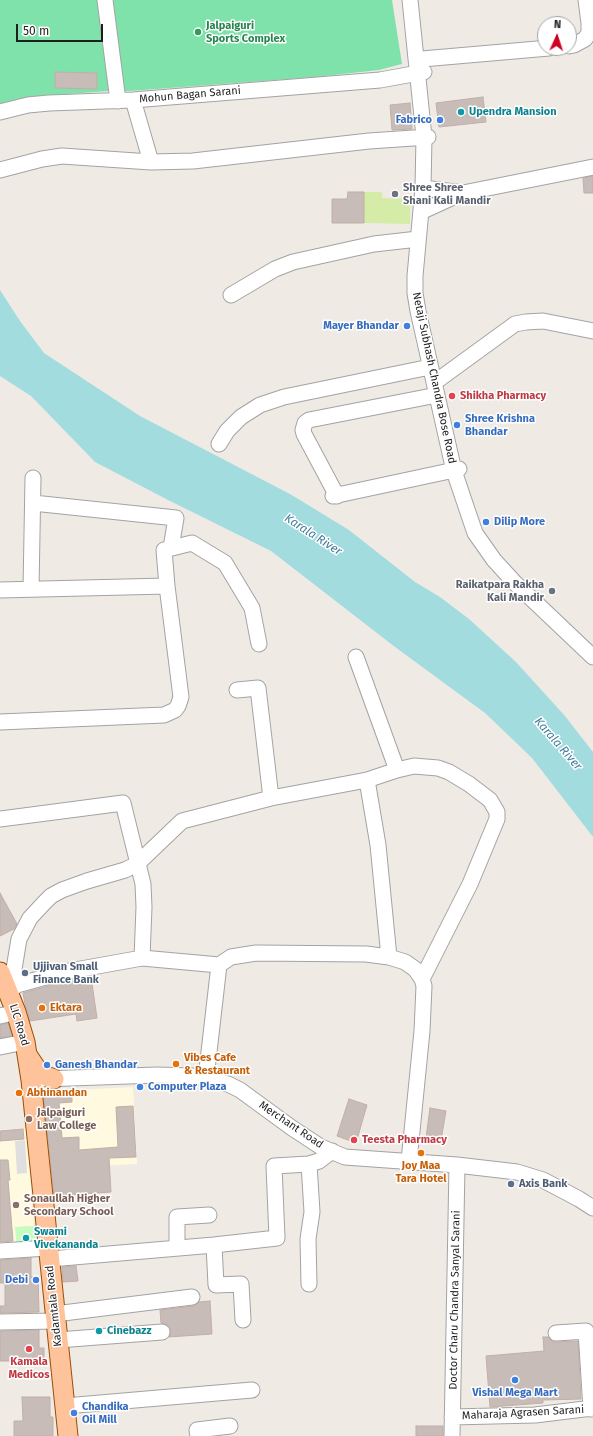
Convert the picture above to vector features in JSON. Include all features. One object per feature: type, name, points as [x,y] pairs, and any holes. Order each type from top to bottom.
[{"type":"main road","name":"LIC Road","points":[[0,972],[13,989],[8,1014],[26,1049],[31,1080]]},
{"type":"main road","points":[[26,1049],[32,1064],[38,1071],[54,1079]]},
{"type":"main road","name":"Kadamtala Road","points":[[31,1080],[68,1436]]},
{"type":"street","points":[[105,0],[118,101]]},
{"type":"street","name":"Netaji Subhash Chandra Bose Road","points":[[410,0],[421,73]]},
{"type":"street","name":"Netaji Subhash Chandra Bose Road","points":[[416,0],[426,137],[424,188],[414,293],[430,367],[438,387]]},
{"type":"street","points":[[577,43],[585,39],[589,33],[586,0]]},
{"type":"street","name":"Mohun Bagan Sarani","points":[[0,112],[28,105],[49,103],[133,100],[380,80],[537,50]]},
{"type":"street","points":[[133,100],[152,162]]},
{"type":"street","points":[[0,170],[42,159],[62,156],[152,162],[193,161],[369,141],[426,137]]},
{"type":"street","points":[[425,210],[463,193],[593,167]]},
{"type":"street","points":[[424,188],[463,193]]},
{"type":"street","name":"Netaji Subhash Chandra Bose Road","points":[[424,188],[425,210],[418,278],[419,293],[457,470],[475,533],[494,560],[515,583],[593,657]]},
{"type":"street","points":[[231,295],[275,269],[293,262],[374,244],[418,239]]},
{"type":"street","points":[[457,470],[335,496],[304,434],[303,427],[309,420],[438,387],[515,324],[526,322],[543,322],[593,331]]},
{"type":"street","points":[[219,444],[227,431],[241,417],[260,405],[284,397],[430,367]]},
{"type":"street","name":"Netaji Subhash Chandra Bose Road","points":[[457,470],[475,521],[484,538],[519,579],[593,648]]},
{"type":"street","points":[[31,589],[34,478]]},
{"type":"street","points":[[33,503],[176,518],[171,548]]},
{"type":"street","points":[[0,722],[164,715],[175,710],[181,697],[164,550],[192,543],[225,563],[252,608],[259,644]]},
{"type":"street","points":[[0,590],[167,586]]},
{"type":"street","points":[[356,658],[397,770]]},
{"type":"street","points":[[237,690],[258,688],[271,798]]},
{"type":"street","points":[[409,1161],[422,1031],[424,986],[422,978],[415,969],[405,962],[389,956],[366,954],[256,953],[231,957],[218,965],[142,958],[64,972],[13,989],[14,969],[19,939],[30,918],[51,896],[87,880],[125,870],[137,864],[182,820],[271,798],[367,780],[397,770],[421,766],[438,768],[449,772],[469,784],[486,797],[496,807],[498,812],[497,819],[470,884],[422,978]]},
{"type":"street","points":[[367,780],[378,845],[389,956]]},
{"type":"street","points":[[0,819],[123,803],[143,884],[144,907],[142,958]]},
{"type":"street","points":[[206,1078],[218,965]]},
{"type":"street","points":[[0,1047],[26,1049]]},
{"type":"street","name":"Merchant Road","points":[[31,1080],[157,1075],[206,1078],[228,1084],[240,1090],[321,1147],[345,1157],[457,1165],[517,1172],[543,1180],[593,1208]]},
{"type":"street","points":[[0,1251],[49,1253],[178,1248],[277,1238],[274,1166],[309,1164],[319,1160],[332,1151]]},
{"type":"street","points":[[309,1164],[312,1212],[308,1239],[309,1284]]},
{"type":"street","name":"Doctor Charu Chandra Sanyal Sarani","points":[[452,1436],[457,1165]]},
{"type":"street","points":[[178,1248],[177,1217],[209,1215]]},
{"type":"street","points":[[214,1245],[216,1285],[241,1284],[243,1320]]},
{"type":"street","points":[[0,1322],[56,1317],[192,1297]]},
{"type":"street","points":[[556,1333],[586,1331],[592,1409]]},
{"type":"street","points":[[58,1340],[162,1332]]},
{"type":"street","points":[[65,1406],[252,1390]]},
{"type":"street","name":"Maharaja Agrasen Sarani","points":[[452,1417],[535,1415],[592,1409]]},
{"type":"street","points":[[198,1433],[230,1426]]},
{"type":"shaded area","points":[[133,1087],[137,1164],[44,1169],[39,1092]]},
{"type":"shaded area","name":"Sonaullah Higher Secondary School","points":[[27,1128],[34,1226],[16,1227],[17,1251],[0,1253],[0,1130]]},
{"type":"shaded area","points":[[25,1140],[27,1173],[17,1174],[15,1141]]},
{"type":"green space","name":"Jalpaiguri Sports Complex","points":[[0,0],[392,0],[402,64],[379,70],[316,77],[41,96],[0,105]]},
{"type":"green space","points":[[364,192],[382,192],[382,198],[410,199],[410,224],[364,223]]},
{"type":"green space","points":[[34,1226],[35,1239],[25,1251],[17,1251],[15,1227]]},
{"type":"water","name":"Karala River","points":[[0,290],[20,321],[44,353],[140,416],[290,494],[349,530],[415,582],[440,597],[469,619],[516,662],[565,716],[593,752],[593,837],[532,758],[485,713],[395,647],[271,551],[95,462],[31,396],[0,376]]},
{"type":"building","points":[[55,72],[97,73],[97,89],[55,88]]},
{"type":"building","name":"Upendra Mansion","points":[[483,97],[486,122],[439,127],[436,103]]},
{"type":"building","points":[[410,103],[412,129],[392,130],[390,105]]},
{"type":"building","points":[[593,176],[593,193],[584,193],[583,178]]},
{"type":"building","points":[[348,192],[364,192],[364,223],[332,223],[332,199],[347,199]]},
{"type":"building","points":[[0,893],[17,924],[14,929],[0,936]]},
{"type":"building","points":[[91,977],[97,1018],[77,1021],[76,1014],[30,1021],[23,993],[63,982]]},
{"type":"building","points":[[8,1023],[12,1036],[0,1038],[0,1025]]},
{"type":"building","points":[[72,1091],[72,1102],[59,1103],[62,1138],[79,1137],[79,1150],[118,1147],[116,1107],[133,1106],[136,1157],[109,1158],[111,1192],[54,1196],[43,1093]]},
{"type":"building","points":[[349,1099],[367,1105],[356,1143],[337,1136]]},
{"type":"building","points":[[430,1108],[446,1111],[441,1140],[426,1138]]},
{"type":"building","points":[[23,1129],[24,1139],[0,1141],[0,1131]]},
{"type":"building","points":[[0,1160],[8,1160],[10,1180],[8,1180],[13,1241],[0,1242]]},
{"type":"building","points":[[31,1258],[31,1277],[38,1277],[39,1312],[0,1313],[0,1306],[5,1306],[5,1283],[0,1283],[0,1260]]},
{"type":"building","points":[[76,1266],[78,1281],[63,1282],[62,1267]]},
{"type":"building","points":[[210,1301],[212,1334],[169,1337],[171,1332],[170,1327],[161,1323],[160,1310],[193,1306],[199,1302]]},
{"type":"building","points":[[39,1330],[39,1348],[44,1348],[44,1361],[0,1361],[0,1331]]},
{"type":"building","points":[[543,1337],[548,1337],[552,1341],[556,1342],[578,1341],[581,1399],[543,1400],[543,1403],[490,1407],[486,1356],[544,1351]]},
{"type":"building","points":[[22,1397],[50,1397],[50,1417],[53,1417],[53,1436],[14,1436],[14,1421],[23,1421]]},
{"type":"building","points":[[416,1426],[443,1426],[443,1436],[416,1436]]},
{"type":"place","name":"Jalpaiguri Sports Complex","points":[[198,32]]},
{"type":"place","name":"Upendra Mansion","points":[[461,112]]},
{"type":"place","name":"Fabrico","points":[[440,120]]},
{"type":"place","name":"Shree Shree Shani Kali Mandir","points":[[395,194]]},
{"type":"place","name":"Mayer Bhandar","points":[[407,326]]},
{"type":"place","name":"Shikha Pharmacy","points":[[452,396]]},
{"type":"place","name":"Shree Krishna Bhandar","points":[[457,425]]},
{"type":"place","name":"Dilip More","points":[[486,522]]},
{"type":"place","name":"Raikatpara Rakha Kali Mandir","points":[[552,591]]},
{"type":"place","name":"Ujjivan Small Finance Bank","points":[[25,973]]},
{"type":"place","name":"Ektara","points":[[42,1008]]},
{"type":"place","name":"Vibes Cafe & Restaurant","points":[[176,1064]]},
{"type":"place","name":"Ganesh Bhandar","points":[[47,1065]]},
{"type":"place","name":"Computer Plaza","points":[[140,1087]]},
{"type":"place","name":"Abhinandan","points":[[19,1093]]},
{"type":"place","name":"Jalpaiguri Law College","points":[[29,1119]]},
{"type":"place","name":"Teesta Pharmacy","points":[[354,1140]]},
{"type":"place","name":"Joy Maa Tara Hotel","points":[[421,1153]]},
{"type":"place","name":"Axis Bank","points":[[511,1184]]},
{"type":"place","name":"Sonaullah Higher Secondary School","points":[[16,1205]]},
{"type":"place","name":"Swami Vivekananda","points":[[26,1238]]},
{"type":"place","name":"Debi","points":[[36,1280]]},
{"type":"place","name":"Cinebazz","points":[[99,1331]]},
{"type":"place","name":"Kamala Medicos","points":[[29,1349]]},
{"type":"place","name":"Vishal Mega Mart","points":[[515,1380]]},
{"type":"place","name":"Chandika Oil Mill","points":[[74,1413]]}]
